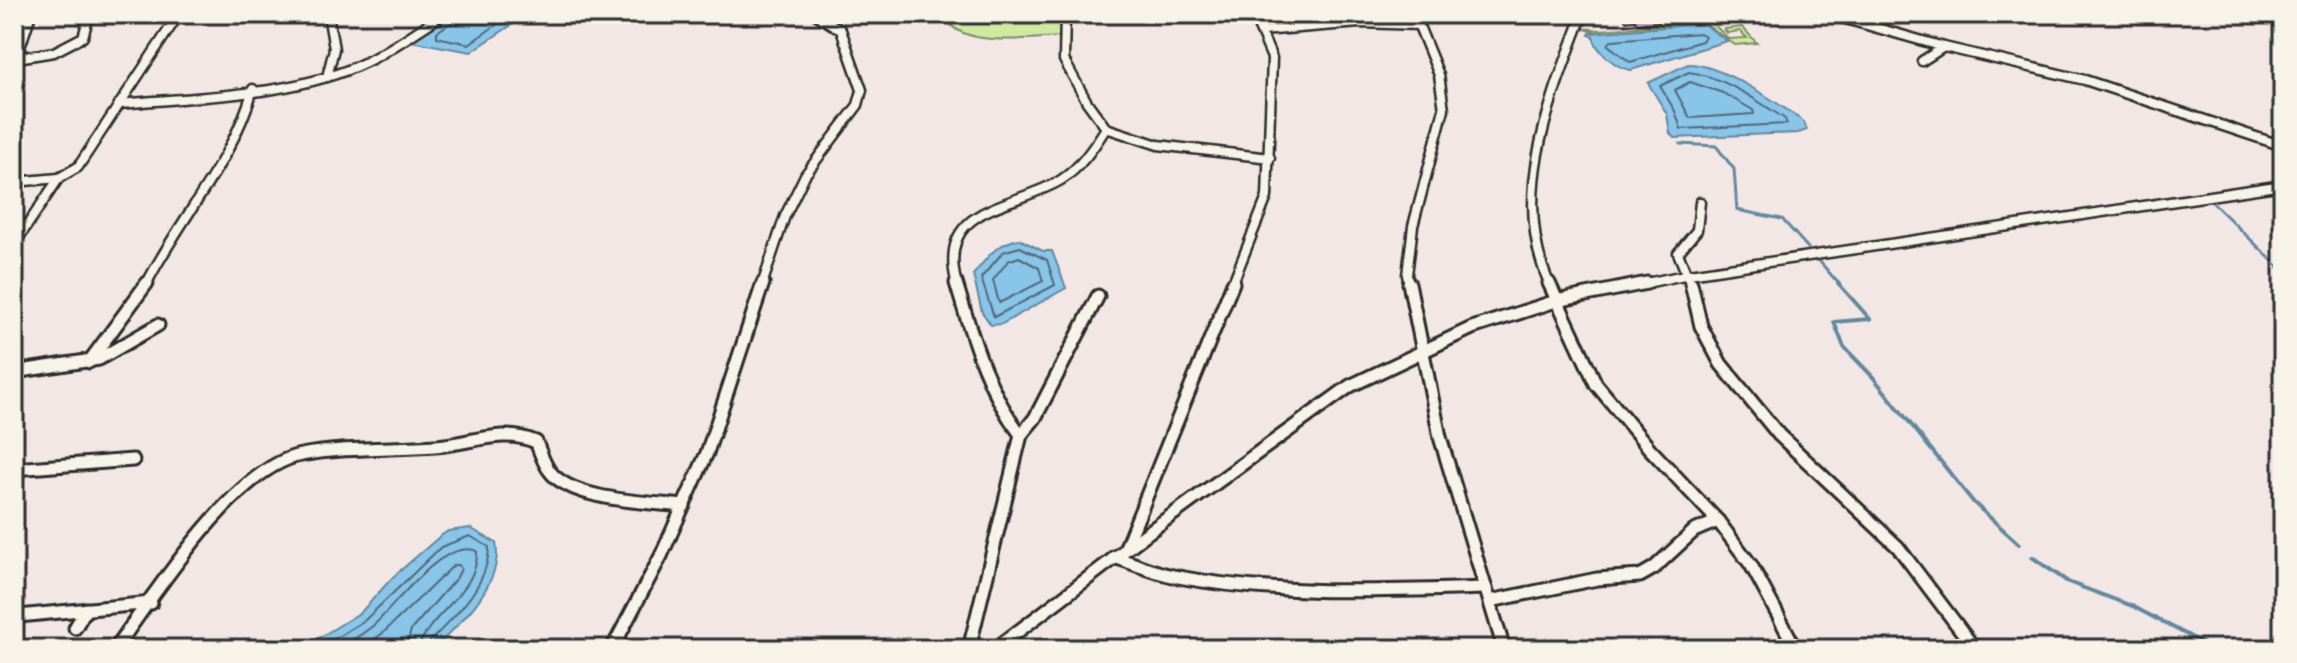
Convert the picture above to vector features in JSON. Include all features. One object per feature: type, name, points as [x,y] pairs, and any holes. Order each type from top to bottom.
[{"type":"street","points":[[16,62],[31,14]]},
{"type":"street","points":[[16,62],[54,52],[83,37],[89,16],[99,14]]},
{"type":"street","points":[[14,182],[59,178],[78,167],[179,14]]},
{"type":"street","points":[[327,77],[334,49],[328,14]]},
{"type":"street","points":[[119,104],[291,86],[327,77],[366,62],[444,14]]},
{"type":"street","points":[[612,649],[684,506],[707,453],[785,216],[805,175],[858,105],[862,90],[841,30],[815,14]]},
{"type":"street","points":[[1065,14],[1064,60],[1087,102],[1106,128],[1158,145],[1270,158]]},
{"type":"street","points":[[1120,553],[1267,197],[1272,58],[1253,14]]},
{"type":"street","points":[[1414,14],[1439,75],[1444,109],[1413,226],[1407,275],[1440,437],[1504,649]]},
{"type":"street","points":[[1583,14],[1547,110],[1532,208],[1534,237],[1556,301],[1596,384],[1649,448],[1718,521],[1751,565],[1791,648]]},
{"type":"street","points":[[1828,14],[1944,47],[2085,80],[2283,146]]},
{"type":"street","points":[[1262,31],[1360,23],[1419,25]]},
{"type":"street","points":[[1922,61],[1944,47]]},
{"type":"street","points":[[89,362],[140,296],[164,249],[211,180],[247,111],[253,89]]},
{"type":"street","points":[[1021,435],[997,403],[986,376],[951,257],[954,237],[970,221],[988,210],[1061,179],[1080,163],[1106,128]]},
{"type":"street","points":[[14,245],[59,178]]},
{"type":"street","points":[[995,649],[1120,553],[1350,386],[1472,328],[1556,301],[1689,274],[2283,185]]},
{"type":"street","points":[[1700,202],[1703,220],[1700,227],[1678,253],[1689,274],[1701,326],[1721,364],[1779,435],[1898,547],[1975,649]]},
{"type":"street","points":[[969,649],[1021,435],[1035,418],[1098,296]]},
{"type":"street","points":[[14,372],[89,362],[158,325]]},
{"type":"street","points":[[115,649],[213,519],[269,467],[300,455],[449,445],[505,434],[523,436],[536,442],[549,471],[566,486],[597,495],[684,506]]},
{"type":"street","points":[[14,469],[133,460]]},
{"type":"street","points":[[1120,553],[1169,575],[1221,584],[1344,592],[1488,594],[1518,599],[1611,577],[1638,577],[1661,561],[1689,532],[1700,525],[1718,521]]},
{"type":"street","points":[[19,616],[151,603]]},
{"type":"street","points":[[75,628],[86,609]]},
{"type":"green space","points":[[943,14],[1059,14],[1060,37],[1013,40],[978,37],[963,33],[951,25]]},
{"type":"green space","points":[[1710,21],[1729,39],[1747,38],[1740,31],[1727,33],[1724,29],[1742,27],[1757,43],[1735,45],[1704,23],[1599,33],[1581,28],[1600,30]]},
{"type":"water","points":[[454,14],[528,14],[471,52],[405,40]]},
{"type":"water","points":[[1704,24],[1727,41],[1631,70],[1608,58],[1593,36],[1589,35],[1590,33]]},
{"type":"water","points":[[1688,64],[1732,77],[1779,104],[1804,122],[1807,130],[1798,133],[1674,138],[1670,133],[1667,114],[1648,83]]},
{"type":"water","points":[[1019,239],[1043,251],[1052,251],[1066,288],[1002,324],[991,325],[982,312],[973,275],[998,248]]},
{"type":"water","points":[[470,528],[496,543],[497,558],[493,573],[478,602],[433,649],[301,649],[361,612],[393,577],[439,537],[448,531]]},
{"type":"waterway","points":[[1680,144],[1716,146],[1734,169],[1737,210],[1782,219],[1808,248]]},
{"type":"waterway","points":[[2213,203],[2283,271]]},
{"type":"waterway","points":[[1820,262],[1840,285]]},
{"type":"waterway","points":[[1838,283],[1870,319],[1834,322],[1844,347],[1873,377],[1974,503],[2019,544]]},
{"type":"waterway","points":[[2032,557],[2068,582],[2132,606],[2214,649]]}]
